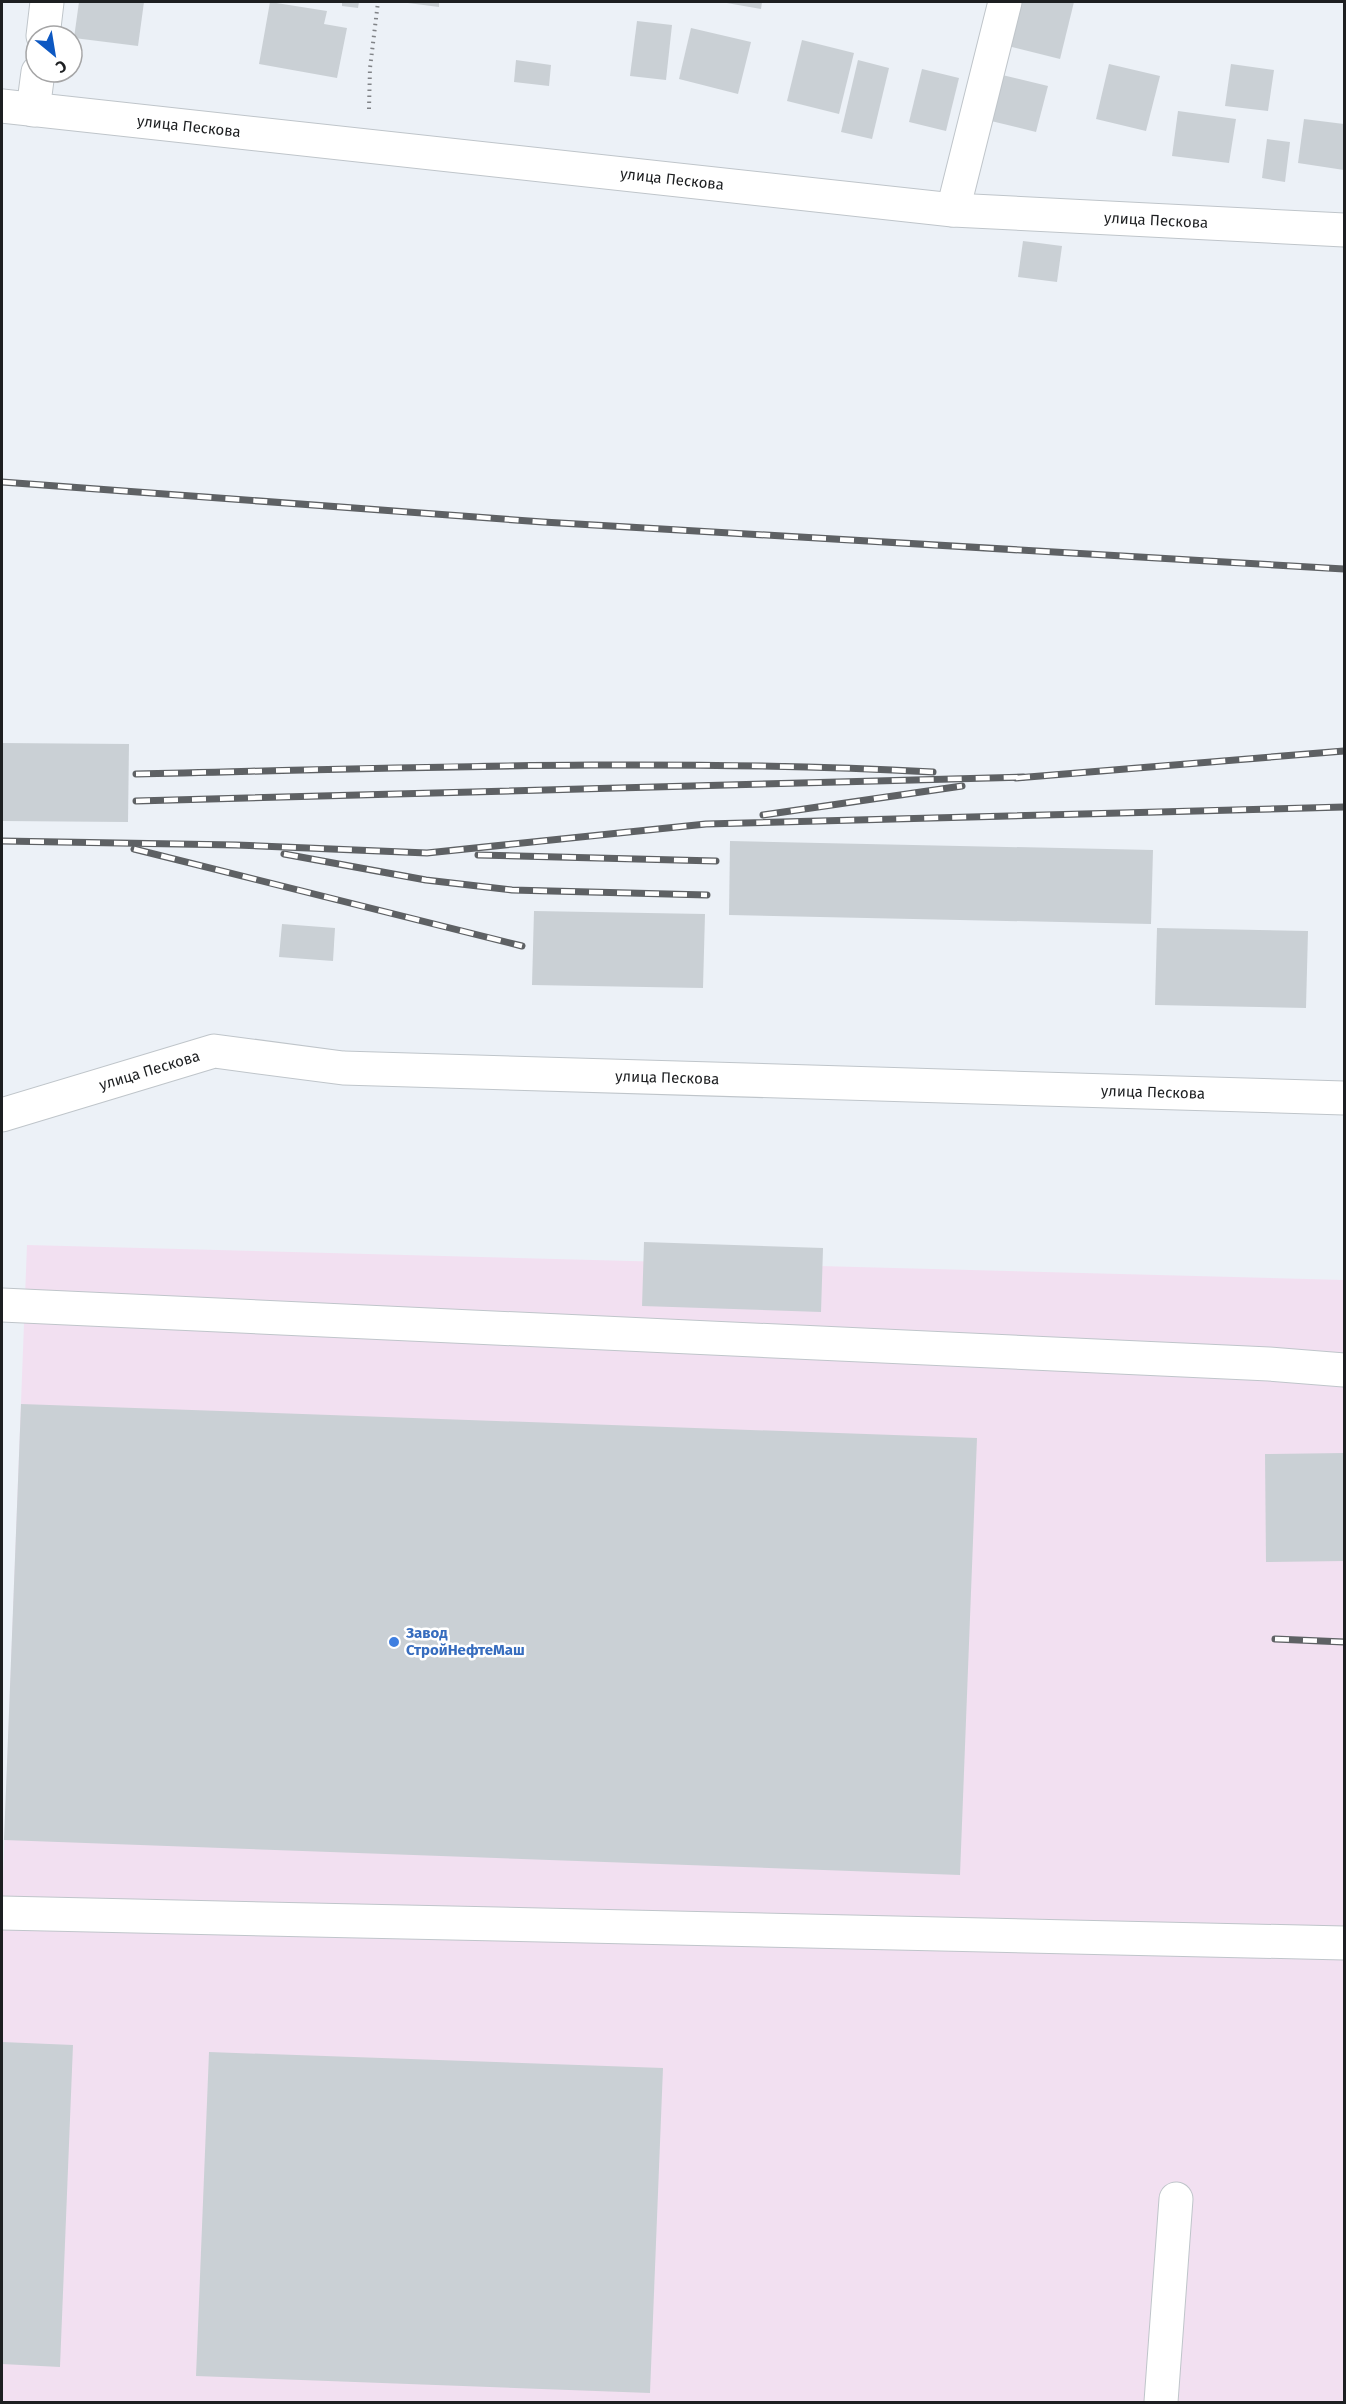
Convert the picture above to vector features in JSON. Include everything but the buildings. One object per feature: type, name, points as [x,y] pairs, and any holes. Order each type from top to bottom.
[{"type":"street","points":[[44,24],[47,2]]},
{"type":"street","points":[[953,210],[1005,2]]},
{"type":"street","points":[[17,108],[31,84]]},
{"type":"street","name":"улица Пескова","points":[[17,108],[953,210],[1344,230]]},
{"type":"street","name":"улица Пескова","points":[[2,1115],[214,1051],[343,1068],[1344,1098]]},
{"type":"street","points":[[2,1305],[1269,1364],[1344,1370]]},
{"type":"street","points":[[2,1913],[1344,1943]]},
{"type":"street","points":[[1161,2403],[1176,2199]]},
{"type":"path","points":[[368,146],[370,68],[378,2]]},
{"type":"shaded area","points":[[27,1245],[1344,1280],[1344,2402],[2,2402],[2,1905]]},
{"type":"railway","points":[[2,482],[543,522],[1344,569]]},
{"type":"railway","points":[[1016,778],[1344,751]]},
{"type":"railway","points":[[136,774],[634,765],[933,772]]},
{"type":"railway","points":[[136,801],[1023,777]]},
{"type":"railway","points":[[763,815],[962,786]]},
{"type":"railway","points":[[2,841],[236,845],[427,853],[706,824],[1344,807]]},
{"type":"railway","points":[[134,849],[522,946]]},
{"type":"railway","points":[[284,854],[426,880],[512,890],[707,895]]},
{"type":"railway","points":[[478,855],[716,861]]},
{"type":"railway","points":[[1275,1639],[1344,1642]]},
{"type":"place","name":"Завод СтройНефтеМаш","points":[[394,1642]]}]
